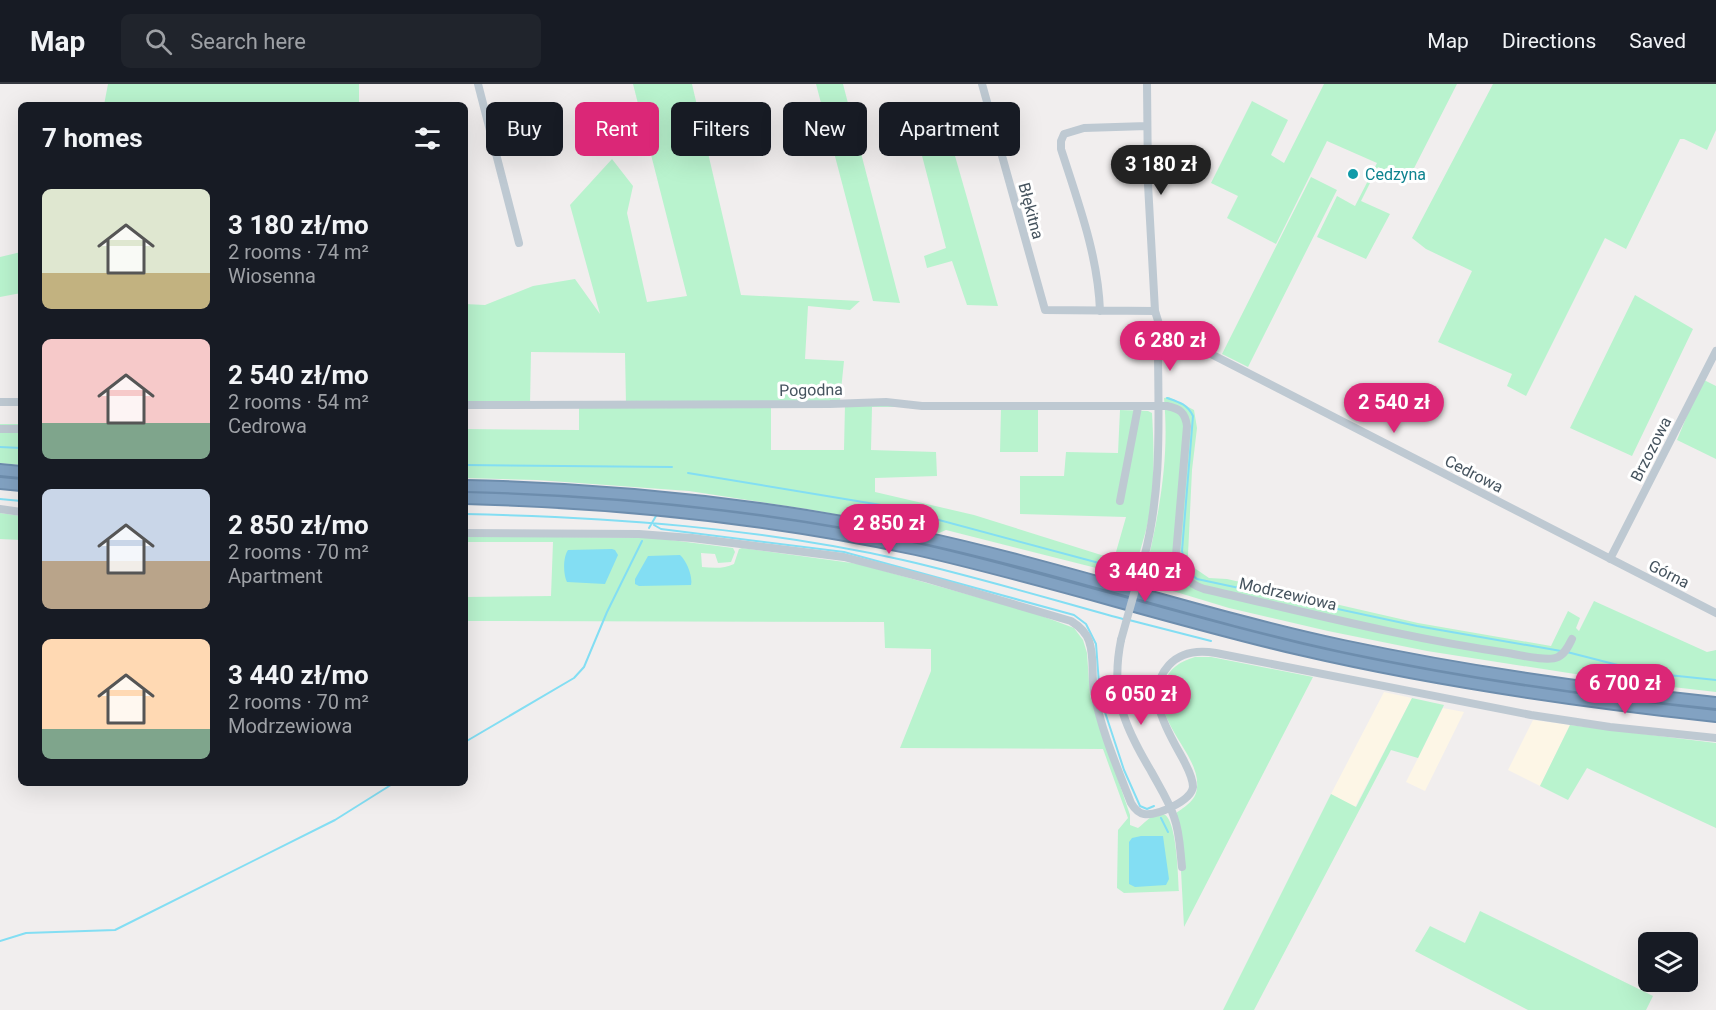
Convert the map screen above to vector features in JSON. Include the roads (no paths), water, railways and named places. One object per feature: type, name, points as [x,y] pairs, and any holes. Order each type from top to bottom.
[{"type":"highway","points":[[0,470],[18,472]]},
{"type":"highway","points":[[0,483],[18,485]]},
{"type":"highway","points":[[468,486],[631,494],[748,507],[833,520],[987,553],[1192,609],[1343,646],[1496,675],[1716,703]]},
{"type":"highway","points":[[468,498],[565,502],[670,510],[842,535],[963,560],[1235,633],[1386,668],[1580,700],[1716,716]]},
{"type":"street","points":[[478,84],[519,243]]},
{"type":"street","name":"Błękitna","points":[[982,84],[1045,310],[1100,311]]},
{"type":"street","points":[[1147,84],[1148,184],[1155,311],[1159,324],[1166,331],[1158,342],[1158,483],[1153,519],[1121,640],[1116,673],[1122,712],[1132,738],[1170,807],[1177,826],[1182,867]]},
{"type":"street","points":[[1147,126],[1084,128],[1065,134],[1061,141],[1061,149],[1095,263],[1099,283],[1100,311],[1155,311]]},
{"type":"street","name":"Cedrowa","points":[[1166,331],[1610,559]]},
{"type":"street","name":"Brzozowa","points":[[1610,559],[1716,351]]},
{"type":"street","points":[[0,402],[18,402]]},
{"type":"street","name":"Pogodna","points":[[468,405],[886,402],[922,406],[1158,407]]},
{"type":"street","points":[[1120,501],[1138,407]]},
{"type":"street","name":"Modrzewiowa","points":[[1158,407],[1178,408],[1186,417],[1176,555],[1182,575],[1192,584],[1204,589],[1419,639],[1550,659],[1564,652],[1572,639]]},
{"type":"street","points":[[0,429],[18,429]]},
{"type":"street","points":[[0,509],[18,512]]},
{"type":"street","points":[[468,533],[639,534],[834,555],[918,576],[1071,621],[1082,630],[1090,644],[1093,687],[1098,709],[1133,807],[1140,813],[1150,814],[1170,807],[1188,798],[1192,790],[1190,774],[1160,711],[1157,690],[1168,666],[1189,653],[1204,651],[1531,716],[1716,738]]},
{"type":"street","name":"Górna","points":[[1610,559],[1716,613]]},
{"type":"water","points":[[612,549],[618,555],[605,584],[567,582],[564,566],[568,550]]},
{"type":"water","points":[[680,555],[689,569],[691,585],[639,586],[635,584],[635,579],[648,556]]},
{"type":"water","points":[[1163,836],[1169,879],[1166,885],[1135,887],[1129,884],[1129,842],[1132,838]]},
{"type":"waterway","points":[[1167,398],[1185,406],[1193,416],[1182,551],[1187,571],[1197,579],[1417,626],[1561,651]]},
{"type":"waterway","points":[[0,447],[18,448]]},
{"type":"waterway","points":[[468,465],[672,467]]},
{"type":"waterway","points":[[688,473],[887,506],[1114,567]]},
{"type":"waterway","points":[[0,499],[18,501]]},
{"type":"waterway","points":[[468,514],[630,521],[795,540],[903,560],[1123,619]]},
{"type":"waterway","points":[[649,528],[656,516]]},
{"type":"waterway","points":[[654,525],[661,529],[844,552],[1074,615],[1086,624],[1096,644],[1100,697],[1124,770],[1140,806],[1147,809],[1154,806]]},
{"type":"waterway","points":[[468,740],[574,678],[584,667],[607,612],[642,541]]},
{"type":"waterway","points":[[1129,620],[1211,641]]},
{"type":"waterway","points":[[1567,652],[1649,673],[1716,680]]},
{"type":"waterway","points":[[0,941],[26,933],[115,930],[335,820],[389,786]]},
{"type":"waterway","points":[[1161,818],[1168,832]]},
{"type":"place","name":"Cedzyna","points":[[1353,174]]}]
